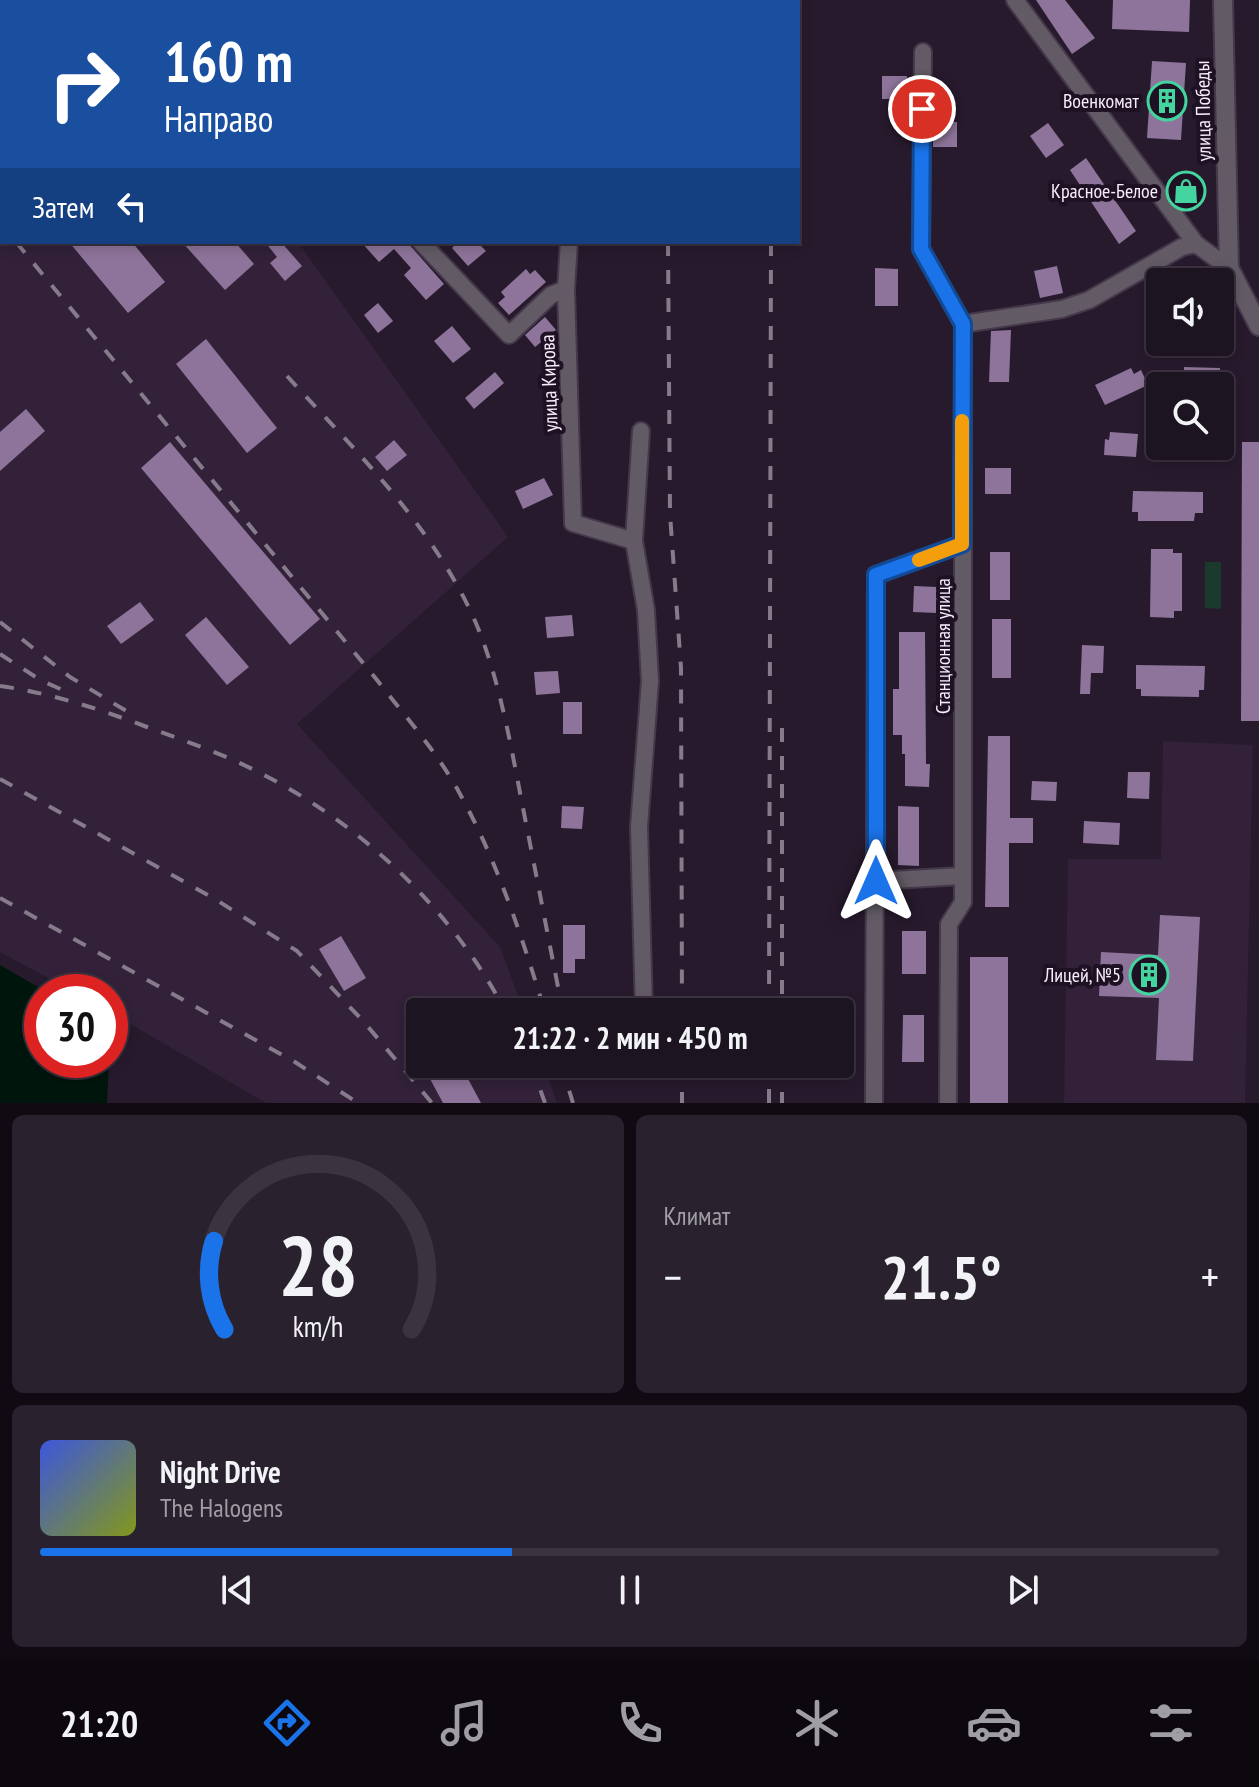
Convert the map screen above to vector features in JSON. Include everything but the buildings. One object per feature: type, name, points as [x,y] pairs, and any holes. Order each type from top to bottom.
[{"type":"street","points":[[1015,0],[1196,244],[1229,268]]},
{"type":"street","name":"улица Победы","points":[[1223,0],[1229,268]]},
{"type":"street","name":"Станционная улица","points":[[923,52],[921,249],[963,324],[963,902],[949,924],[948,1103]]},
{"type":"street","points":[[423,244],[509,335],[551,295],[566,289]]},
{"type":"street","name":"улица Кирова","points":[[569,244],[566,289],[573,523],[634,541]]},
{"type":"street","points":[[963,324],[1062,309],[1110,288],[1182,247],[1196,244]]},
{"type":"street","points":[[1234,278],[1259,326]]},
{"type":"street","points":[[641,431],[634,541],[646,610],[650,681],[639,827],[644,998]]},
{"type":"street","points":[[874,1103],[876,575],[962,544]]},
{"type":"street","points":[[876,881],[961,876]]},
{"type":"shaded area","points":[[0,244],[299,244],[508,537],[297,724],[500,947],[519,998],[406,998],[406,1078],[548,1078],[557,1103],[266,1103],[128,1022],[128,974],[41,974],[0,952]]},
{"type":"shaded area","points":[[1205,562],[1221,562],[1221,609],[1205,608]]},
{"type":"shaded area","points":[[1163,741],[1252,745],[1253,742],[1245,1103],[1064,1103],[1068,859],[1161,859]]},
{"type":"shaded area","points":[[0,965],[24,979],[24,1078],[108,1078],[107,1103],[0,1103]]},
{"type":"railway","points":[[18,244],[377,680],[442,764],[474,820],[498,874],[540,998]]},
{"type":"railway","points":[[668,244],[670,514],[681,668],[682,998]]},
{"type":"railway","points":[[769,998],[771,244]]},
{"type":"railway","points":[[287,376],[363,458],[410,515],[432,545],[470,610],[488,655],[507,729],[560,998]]},
{"type":"railway","points":[[0,622],[70,677],[128,712]]},
{"type":"railway","points":[[0,654],[42,681],[65,691]]},
{"type":"railway","points":[[0,686],[56,697],[129,720],[232,760],[298,794],[369,845],[432,905],[459,939],[498,998]]},
{"type":"railway","points":[[782,728],[782,998]]},
{"type":"railway","points":[[0,779],[215,899],[297,951],[364,1022],[432,1103]]},
{"type":"railway","points":[[0,898],[295,1062],[358,1103]]},
{"type":"railway","points":[[536,1078],[545,1103]]},
{"type":"railway","points":[[565,1078],[573,1103]]},
{"type":"railway","points":[[682,1078],[682,1103]]},
{"type":"railway","points":[[769,1078],[769,1103]]},
{"type":"railway","points":[[782,1078],[782,1103]]},
{"type":"slow traffic","points":[[919,560],[962,544],[962,421]]},
{"type":"place","name":"Военкомат","points":[[1167,101]]},
{"type":"place","name":"Красное-Белое","points":[[1186,191]]},
{"type":"place","name":"Лицей, №5","points":[[1149,975]]},
{"type":"route","points":[[876,881],[876,575],[962,544],[963,324],[921,249],[922,109]]}]
